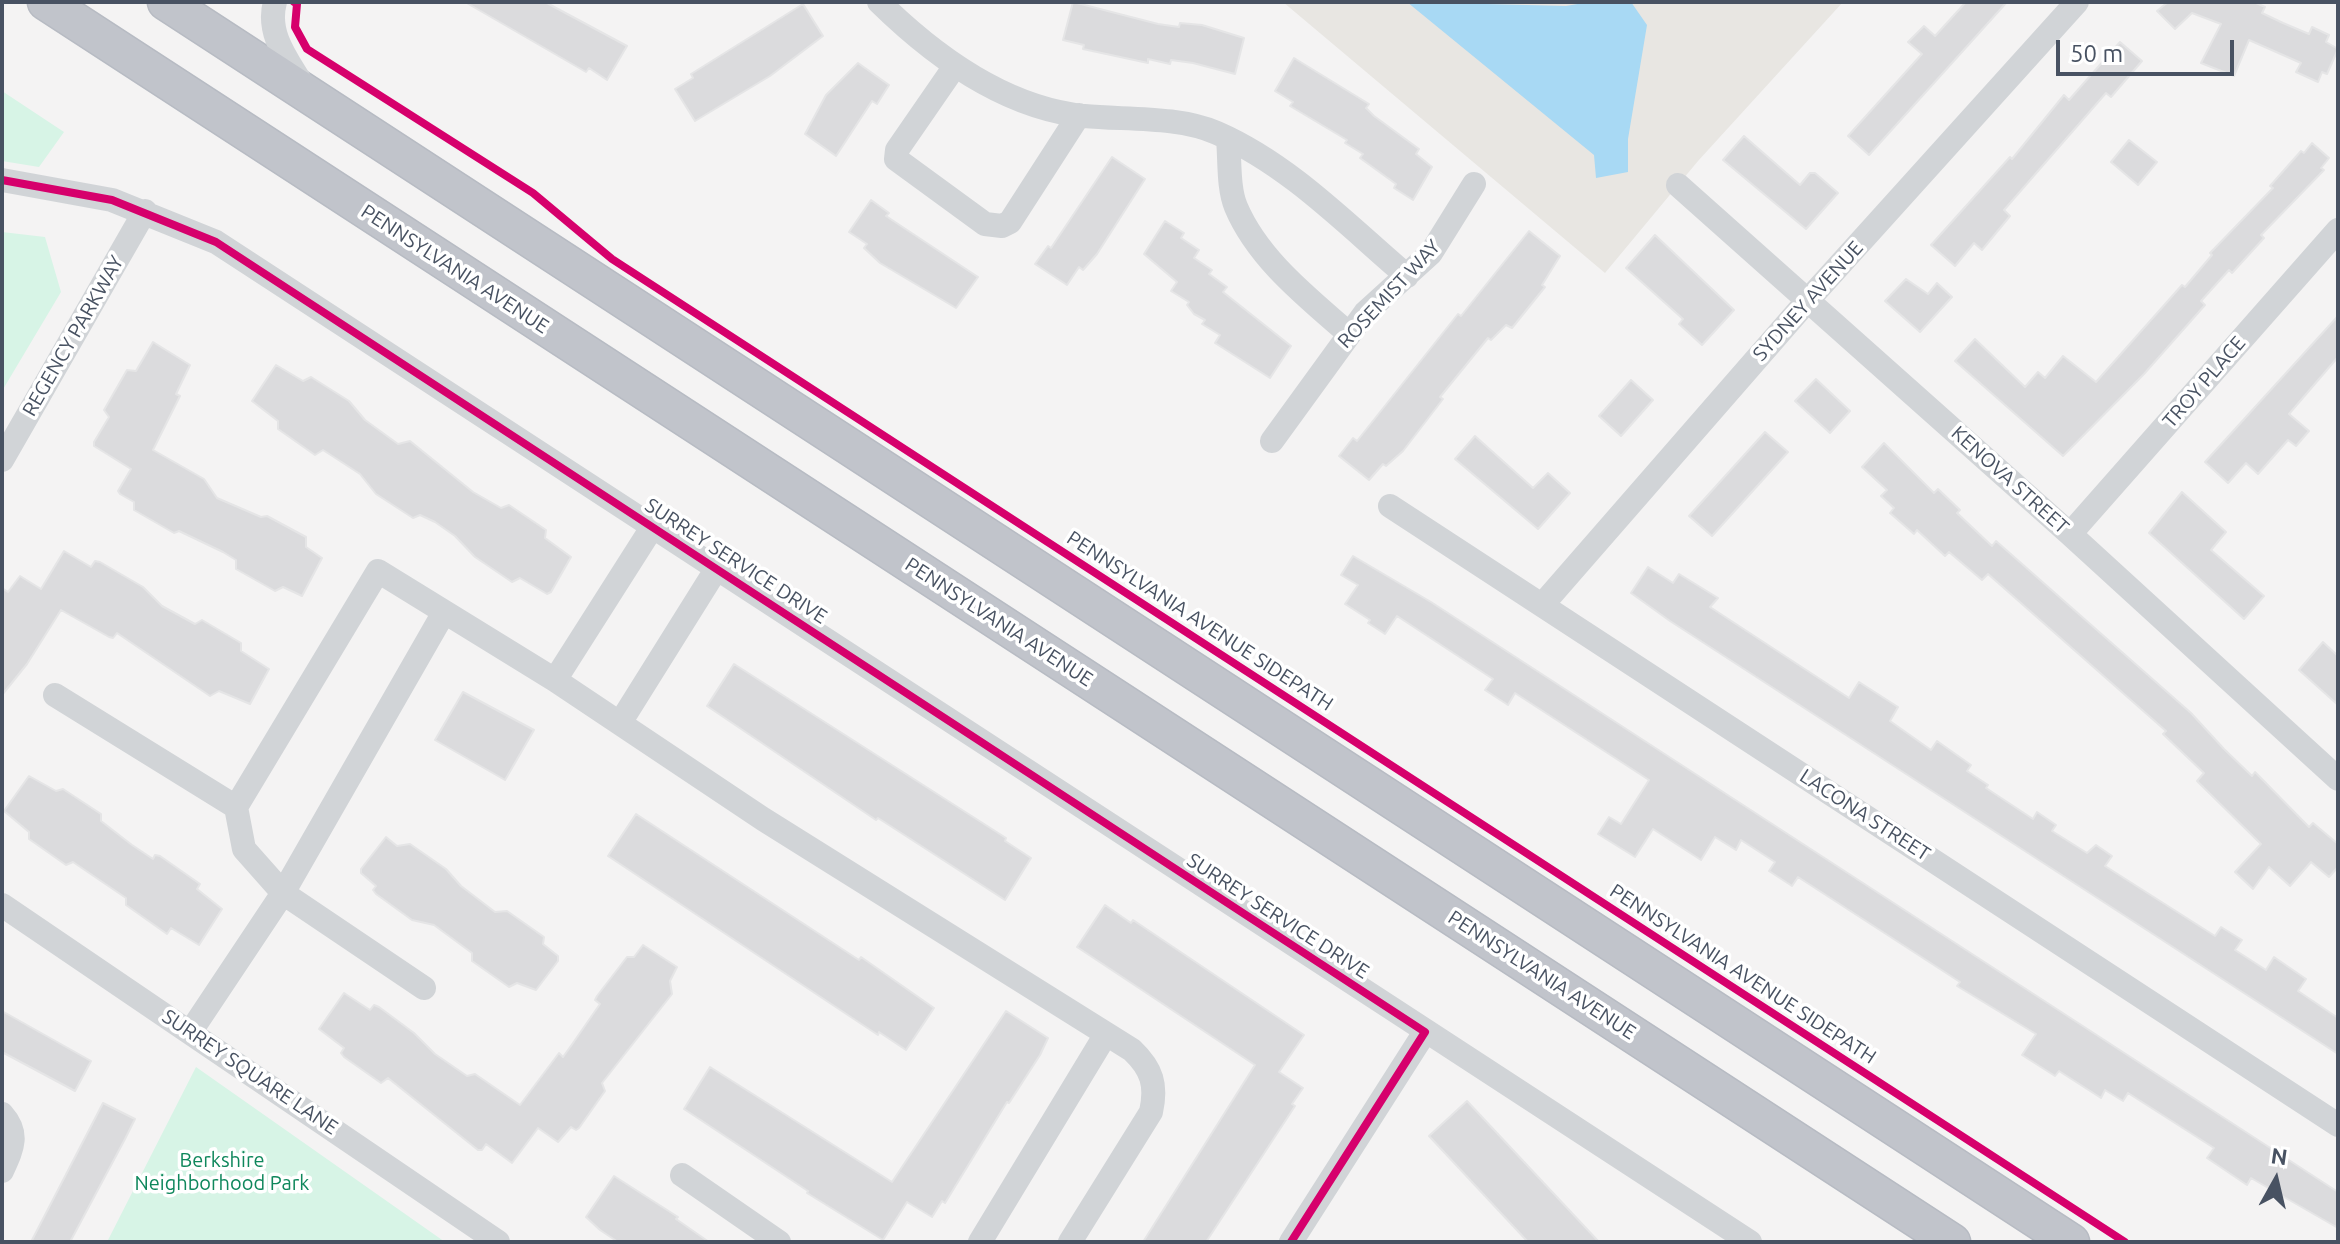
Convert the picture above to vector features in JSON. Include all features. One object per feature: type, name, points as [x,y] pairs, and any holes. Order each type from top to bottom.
[{"type":"highway","name":"PENNSYLVANIA AVENUE","points":[[46,2],[1952,1242]]},
{"type":"highway","points":[[166,2],[2071,1242]]},
{"type":"street","points":[[275,2],[271,18],[277,40],[308,95]]},
{"type":"street","points":[[879,2],[927,47],[955,66],[1015,95],[1079,115],[1197,127],[1228,139],[1288,173],[1407,276]]},
{"type":"street","name":"SYDNEY AVENUE","points":[[1543,604],[1808,300],[2077,2]]},
{"type":"street","points":[[955,66],[897,150],[896,159],[985,224],[1002,226],[1010,222],[1079,115]]},
{"type":"street","points":[[1228,139],[1233,198],[1245,223],[1292,284],[1348,333]]},
{"type":"street","name":"SURREY SERVICE DRIVE","points":[[2,180],[82,191],[145,211],[228,249],[1750,1242]]},
{"type":"street","name":"ROSEMIST WAY","points":[[1272,441],[1348,333],[1440,241],[1474,184]]},
{"type":"street","name":"KENOVA STREET","points":[[1678,185],[2070,534],[2338,779]]},
{"type":"street","name":"REGENCY PARKWAY","points":[[2,460],[145,211]]},
{"type":"street","name":"TROY PLACE","points":[[2070,534],[2338,230]]},
{"type":"street","name":"LACONA STREET","points":[[1390,506],[2338,1125]]},
{"type":"street","points":[[555,680],[653,526]]},
{"type":"street","points":[[620,723],[717,568]]},
{"type":"street","points":[[424,988],[283,893],[244,849],[236,807],[378,571],[443,614],[555,680],[763,819],[1132,1050],[1149,1066],[1155,1093],[1151,1112],[1070,1242]]},
{"type":"street","points":[[191,1031],[283,893],[443,614]]},
{"type":"street","points":[[55,695],[236,807]]},
{"type":"street","name":"SURREY SQUARE LANE","points":[[2,905],[498,1242]]},
{"type":"street","points":[[1291,1242],[1425,1032]]},
{"type":"street","points":[[980,1242],[1106,1034]]},
{"type":"street","points":[[2,1114],[14,1132],[14,1147],[2,1171]]},
{"type":"street","points":[[682,1175],[779,1242]]},
{"type":"shaded area","points":[[1283,2],[1843,2],[1698,161],[1605,273]]},
{"type":"green space","points":[[2,91],[64,132],[39,167],[2,161]]},
{"type":"green space","points":[[2,232],[45,237],[61,292],[2,391]]},
{"type":"green space","name":"Berkshire Neighborhood Park","points":[[196,1067],[445,1242],[107,1242]]},
{"type":"water","points":[[1407,2],[1566,6],[1589,2],[1631,2],[1647,25],[1628,139],[1628,172],[1596,178],[1594,155]]},
{"type":"building","points":[[465,2],[545,2],[627,46],[607,80],[589,68],[586,72]]},
{"type":"building","points":[[1073,2],[1158,24],[1179,27],[1180,23],[1202,25],[1244,38],[1235,74],[1193,63],[1171,60],[1170,64],[1148,59],[1148,63],[1083,49],[1084,45],[1063,40]]},
{"type":"building","points":[[1966,2],[2007,2],[1869,155],[1848,136],[1922,54],[1908,42],[1924,26],[1935,36]]},
{"type":"building","points":[[2168,2],[2254,2],[2265,7],[2262,13],[2283,23],[2309,34],[2312,27],[2329,35],[2326,42],[2338,49],[2327,74],[2322,72],[2318,82],[2296,72],[2301,63],[2249,40],[2234,76],[2201,63],[2221,24],[2192,13],[2175,29],[2157,11]]},
{"type":"building","points":[[803,4],[823,36],[770,76],[695,121],[675,89],[693,78],[691,74]]},
{"type":"building","points":[[2120,42],[2142,61],[2111,97],[2106,93],[2004,210],[2010,216],[1982,250],[1974,243],[1955,266],[1931,245],[2010,157],[2012,159],[2064,95],[2069,100]]},
{"type":"building","points":[[1294,58],[1369,104],[1366,108],[1374,116],[1419,149],[1416,154],[1432,167],[1413,200],[1360,158],[1363,154],[1345,143],[1347,140],[1290,106],[1293,102],[1275,91]]},
{"type":"building","points":[[858,63],[889,85],[877,104],[872,101],[836,156],[805,134],[826,95]]},
{"type":"building","points":[[1744,136],[1800,185],[1810,173],[1815,173],[1838,193],[1806,229],[1723,160]]},
{"type":"building","points":[[2129,140],[2157,162],[2138,185],[2111,162]]},
{"type":"building","points":[[2312,143],[2329,158],[2321,168],[2324,170],[2261,235],[2264,238],[2232,273],[2229,270],[2201,301],[2205,305],[2144,374],[2063,456],[1955,361],[1975,339],[2025,387],[2038,372],[2045,378],[2063,356],[2096,382],[2182,285],[2185,287],[2212,255],[2210,253],[2273,188],[2270,186],[2301,151],[2304,153]]},
{"type":"building","points":[[1112,157],[1145,179],[1097,254],[1083,270],[1079,267],[1067,285],[1035,264],[1048,246],[1051,248]]},
{"type":"building","points":[[871,200],[889,213],[886,216],[978,277],[956,308],[880,263],[864,248],[867,244],[849,232]]},
{"type":"building","points":[[1165,221],[1184,233],[1181,238],[1199,250],[1194,258],[1212,270],[1209,274],[1227,287],[1223,292],[1291,346],[1270,378],[1215,343],[1220,335],[1202,324],[1205,320],[1194,314],[1187,305],[1189,302],[1171,291],[1177,282],[1144,254]]},
{"type":"building","points":[[1529,231],[1560,256],[1542,285],[1545,287],[1512,328],[1506,325],[1491,340],[1488,338],[1440,397],[1443,399],[1403,451],[1386,466],[1383,464],[1369,480],[1339,456],[1353,438],[1357,441]]},
{"type":"building","points":[[1655,235],[1734,310],[1702,345],[1679,324],[1683,319],[1626,268]]},
{"type":"building","points":[[1906,279],[1928,294],[1937,283],[1952,297],[1920,332],[1885,301]]},
{"type":"building","points":[[2338,316],[2338,357],[2289,414],[2309,431],[2296,446],[2288,440],[2258,474],[2246,463],[2228,483],[2205,462]]},
{"type":"building","points":[[153,342],[190,365],[176,394],[180,396],[153,450],[204,479],[217,498],[261,517],[267,516],[306,537],[306,547],[322,558],[302,596],[283,587],[275,591],[236,569],[236,560],[179,531],[174,533],[134,510],[134,502],[118,491],[131,469],[94,446],[94,442],[109,417],[104,410],[127,370],[136,371]]},
{"type":"building","points":[[276,365],[303,381],[311,377],[349,401],[365,420],[398,444],[410,441],[473,492],[501,508],[509,505],[546,530],[545,538],[571,557],[551,592],[547,594],[520,578],[512,582],[475,557],[455,536],[435,522],[420,515],[413,518],[376,494],[360,474],[323,450],[315,455],[278,429],[278,421],[252,401]]},
{"type":"building","points":[[1816,379],[1850,411],[1830,433],[1795,401]]},
{"type":"building","points":[[1631,380],[1653,400],[1621,436],[1599,416]]},
{"type":"building","points":[[1765,432],[1788,452],[1712,536],[1689,516]]},
{"type":"building","points":[[1475,436],[1533,488],[1548,473],[1570,493],[1538,529],[1455,459]]},
{"type":"building","points":[[1884,443],[1934,493],[1938,489],[1960,510],[1957,513],[1992,546],[1996,541],[2191,713],[2224,749],[2252,776],[2255,772],[2309,827],[2313,823],[2338,844],[2338,867],[2329,877],[2311,862],[2290,886],[2269,867],[2253,889],[2235,872],[2261,844],[2197,781],[2204,773],[2163,734],[2166,731],[1988,574],[1982,580],[1949,552],[1945,556],[1917,530],[1914,534],[1890,513],[1894,508],[1881,496],[1887,490],[1862,467]]},
{"type":"building","points":[[2182,492],[2226,532],[2211,550],[2264,596],[2244,619],[2149,533]]},
{"type":"building","points":[[64,551],[91,567],[95,561],[100,562],[143,587],[162,606],[195,624],[202,620],[241,643],[241,651],[269,669],[250,704],[219,691],[210,696],[117,633],[113,638],[109,637],[61,610],[27,664],[2,695],[2,588],[8,592],[20,576],[41,589]]},
{"type":"building","points":[[1353,556],[1431,602],[2338,1192],[2338,1228],[2251,1178],[2247,1185],[2207,1158],[2214,1148],[2128,1093],[2123,1101],[2105,1090],[2101,1098],[2059,1071],[2055,1076],[2022,1055],[2036,1034],[1957,986],[1960,982],[1798,877],[1792,886],[1769,871],[1775,862],[1741,840],[1736,850],[1715,837],[1701,860],[1653,829],[1635,857],[1598,834],[1609,817],[1621,824],[1649,780],[1515,693],[1508,705],[1485,690],[1493,679],[1397,616],[1385,634],[1368,623],[1370,620],[1345,604],[1358,585],[1341,575]]},
{"type":"building","points":[[1648,567],[1673,583],[1679,574],[1718,598],[1710,607],[1849,698],[1859,682],[1898,707],[1890,721],[1931,750],[1937,741],[1971,765],[1967,771],[1988,785],[1986,788],[2033,819],[2037,812],[2056,825],[2052,831],[2087,853],[2096,845],[2112,856],[2105,866],[2215,936],[2221,927],[2242,940],[2235,950],[2266,970],[2274,957],[2306,979],[2298,991],[2338,1018],[2338,1054],[1670,621],[1631,593]]},
{"type":"building","points":[[2323,642],[2338,656],[2338,705],[2299,670]]},
{"type":"building","points":[[734,664],[1006,838],[1005,841],[1031,858],[1005,900],[878,818],[876,820],[707,706]]},
{"type":"building","points":[[463,692],[534,730],[505,780],[435,740]]},
{"type":"building","points":[[29,776],[56,791],[63,789],[101,814],[101,821],[132,845],[153,859],[155,855],[160,856],[200,884],[197,889],[222,909],[199,945],[171,928],[167,934],[126,905],[126,898],[73,862],[66,865],[29,839],[29,832],[4,811]]},
{"type":"building","points":[[636,814],[859,960],[861,957],[934,1008],[906,1050],[879,1032],[878,1035],[608,856]]},
{"type":"building","points":[[386,837],[397,846],[410,844],[446,869],[461,886],[495,912],[507,911],[544,937],[543,944],[558,956],[558,961],[536,990],[517,983],[509,987],[472,961],[472,953],[434,925],[412,920],[376,894],[373,890],[376,886],[361,873],[361,869]]},
{"type":"building","points":[[1105,905],[1131,923],[1133,920],[1304,1035],[1279,1072],[1303,1088],[1292,1104],[1295,1106],[1206,1242],[1143,1242],[1255,1065],[1077,947]]},
{"type":"building","points":[[643,945],[677,967],[670,981],[672,994],[602,1083],[605,1091],[579,1128],[571,1127],[558,1142],[538,1128],[512,1163],[486,1144],[478,1150],[388,1078],[381,1083],[344,1057],[341,1053],[344,1048],[319,1029],[344,993],[370,1010],[374,1005],[379,1007],[414,1033],[435,1054],[467,1076],[475,1074],[520,1105],[559,1053],[563,1057],[573,1043],[600,1004],[595,1000],[597,996],[627,957],[634,957]]},
{"type":"building","points":[[2,1011],[91,1061],[75,1091],[2,1052]]},
{"type":"building","points":[[1006,1011],[1048,1038],[1040,1055],[945,1203],[942,1201],[932,1217],[907,1202],[883,1240],[807,1193],[684,1109],[710,1067],[892,1182]]},
{"type":"building","points":[[1467,1101],[1599,1242],[1528,1242],[1429,1136]]},
{"type":"building","points":[[103,1103],[135,1119],[125,1139],[70,1242],[31,1242]]},
{"type":"building","points":[[614,1176],[678,1217],[676,1219],[709,1242],[618,1242],[600,1230],[586,1217]]},
{"type":"cycle path","name":"PENNSYLVANIA AVENUE SIDEPATH","points":[[294,2],[297,4],[295,27],[307,49],[533,193],[612,259],[2125,1242]]},
{"type":"cycle path","points":[[2,180],[112,200],[216,242],[1425,1032],[1291,1242]]}]
